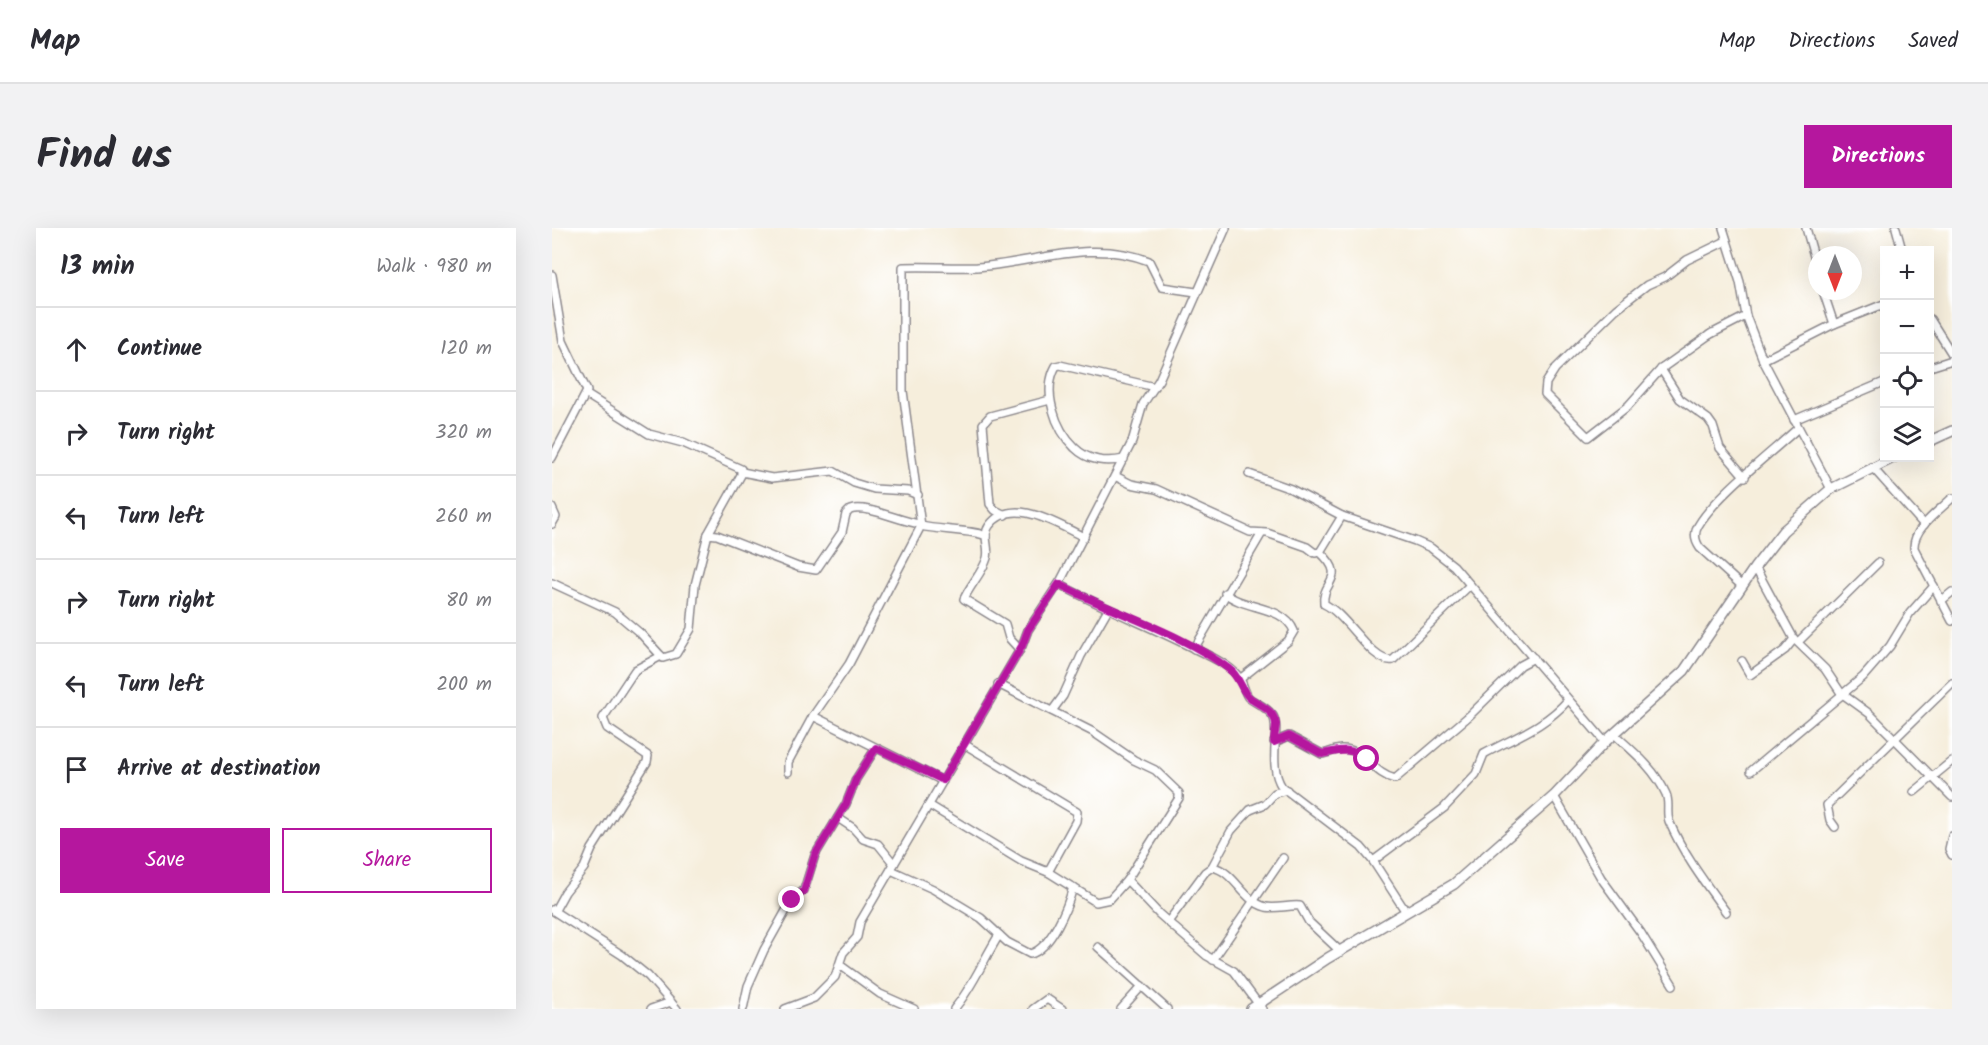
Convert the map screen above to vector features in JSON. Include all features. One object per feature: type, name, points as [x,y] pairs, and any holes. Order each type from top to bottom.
[{"type":"street","points":[[784,1009],[814,998],[835,977],[843,953],[855,941],[860,922],[1020,650],[1028,630],[1059,584],[1132,442],[1143,405],[1155,387],[1196,292],[1217,253],[1226,228]]},
{"type":"street","points":[[1723,228],[1740,282],[1746,316],[1764,360],[1831,489]]},
{"type":"street","points":[[1806,228],[1811,246]]},
{"type":"street","points":[[1896,228],[1901,246]]},
{"type":"street","points":[[1726,241],[1687,260],[1665,277],[1647,285],[1616,309],[1555,369],[1546,383],[1545,394],[1588,437],[1628,406],[1661,369],[1712,333],[1746,316]]},
{"type":"street","points":[[788,772],[788,762],[813,716],[849,664],[921,525],[903,391],[903,267],[978,267],[1083,250],[1111,250],[1149,261],[1162,287],[1196,292]]},
{"type":"street","points":[[552,275],[563,340],[581,375],[587,395],[649,434],[683,443],[737,466],[742,472],[764,478],[833,471],[854,483],[874,489],[908,491],[918,495]]},
{"type":"street","points":[[1826,300],[1834,324]]},
{"type":"street","points":[[1764,360],[1834,324],[1880,306]]},
{"type":"street","points":[[1934,327],[1952,354]]},
{"type":"street","points":[[1934,365],[1952,360]]},
{"type":"street","points":[[1124,459],[1104,462],[1075,448],[1059,425],[1050,400],[1051,375],[1056,366],[1060,365],[1155,387]]},
{"type":"street","points":[[1661,369],[1680,399],[1708,419],[1713,426],[1720,448],[1744,477]]},
{"type":"street","points":[[1794,420],[1880,384]]},
{"type":"street","points":[[552,458],[579,402],[587,395]]},
{"type":"street","points":[[1005,515],[995,510],[990,504],[983,434],[985,419],[1050,400]]},
{"type":"street","points":[[1742,586],[1700,548],[1695,537],[1697,527],[1711,508],[1798,428]]},
{"type":"street","points":[[1934,439],[1951,433]]},
{"type":"street","points":[[1127,880],[1168,922],[1213,960],[1234,971],[1257,1007],[1341,952],[1455,884],[1554,796],[1605,742],[1684,671],[1755,567],[1783,531],[1831,489],[1884,462]]},
{"type":"street","points":[[1872,467],[1924,525]]},
{"type":"street","points":[[677,1009],[648,976],[622,955],[553,910],[584,868],[592,849],[647,762],[648,756],[607,728],[603,718],[635,670],[661,656],[676,654],[691,629],[695,585],[708,534],[742,472]]},
{"type":"street","points":[[1250,474],[1291,489],[1342,516],[1431,548],[1455,566],[1605,742]]},
{"type":"street","points":[[1115,476],[1131,484],[1156,489],[1250,532],[1262,533],[1320,552],[1329,561],[1334,573],[1334,579],[1323,602],[1340,613],[1365,643],[1387,661],[1393,660],[1470,585]]},
{"type":"street","points":[[1952,498],[1924,525],[1914,540],[1914,548],[1952,621]]},
{"type":"street","points":[[552,508],[556,518],[552,524]]},
{"type":"street","points":[[708,534],[717,535],[798,567],[816,570],[842,532],[846,514],[850,510],[867,509],[906,523],[956,532],[980,532],[986,536]]},
{"type":"street","points":[[1020,650],[1009,639],[1005,624],[964,599],[987,558],[986,536],[989,526],[1005,515],[1023,511],[1084,537]]},
{"type":"street","points":[[1320,552],[1342,516]]},
{"type":"street","points":[[1194,649],[1262,533]]},
{"type":"street","points":[[1742,661],[1750,675],[1785,650],[1878,563]]},
{"type":"street","points":[[1755,567],[1796,641],[1825,669],[1841,693],[1870,714],[1952,797]]},
{"type":"street","points":[[552,583],[615,612],[641,634],[661,656]]},
{"type":"street","points":[[1059,584],[1229,668],[1240,679],[1249,697],[1261,703],[1276,723],[1274,742],[1276,779],[1361,847],[1373,861],[1406,912]]},
{"type":"street","points":[[1750,771],[1863,677],[1934,586]]},
{"type":"street","points":[[1941,601],[1952,592]]},
{"type":"street","points":[[1225,593],[1244,605],[1277,615],[1287,621],[1294,631],[1288,641],[1240,679]]},
{"type":"street","points":[[1052,711],[1063,696],[1081,656],[1108,609]]},
{"type":"street","points":[[1274,742],[1289,736],[1322,754],[1339,749],[1351,750],[1361,754],[1375,769],[1395,779],[1469,716],[1521,665],[1534,658]]},
{"type":"street","points":[[929,805],[1022,861],[1048,872],[1096,902],[1104,902],[1127,880],[1179,798],[1178,789],[1155,770],[1134,760],[1093,732],[998,684]]},
{"type":"street","points":[[1835,827],[1830,820],[1827,805],[1951,688]]},
{"type":"street","points":[[1373,861],[1444,808],[1476,774],[1484,754],[1538,726],[1558,712],[1568,700]]},
{"type":"street","points":[[813,716],[943,780]]},
{"type":"street","points":[[1614,734],[1657,776],[1667,795],[1669,820],[1683,849],[1726,912]]},
{"type":"street","points":[[964,744],[1077,812],[1076,821],[1048,872]]},
{"type":"street","points":[[743,1009],[748,986],[764,951],[792,900],[804,891],[815,855],[838,818],[856,779],[876,748]]},
{"type":"street","points":[[1914,792],[1952,761]]},
{"type":"street","points":[[1168,922],[1205,872],[1212,867],[1232,831],[1250,810],[1265,804],[1275,793],[1287,790]]},
{"type":"street","points":[[1554,796],[1601,878],[1641,933],[1672,985]]},
{"type":"street","points":[[838,818],[863,839],[878,844],[893,867],[981,918],[999,935],[1025,953],[1037,952],[1069,906],[1073,886]]},
{"type":"street","points":[[1952,836],[1949,849],[1952,855]]},
{"type":"street","points":[[1213,960],[1283,858]]},
{"type":"street","points":[[1212,867],[1226,872],[1253,901],[1266,907],[1300,906],[1309,922],[1341,952]]},
{"type":"street","points":[[954,1009],[973,986],[983,960],[999,935]]},
{"type":"street","points":[[1098,947],[1167,1009]]},
{"type":"street","points":[[840,965],[880,994],[914,1009]]},
{"type":"street","points":[[1121,1009],[1142,986]]},
{"type":"street","points":[[1033,1009],[1047,999],[1062,1009]]},
{"type":"street","points":[[651,1009],[671,1002]]},
{"type":"route","points":[[792,900],[804,891],[815,855],[846,804],[856,779],[876,748],[943,780],[1022,646],[1028,630],[1059,584],[1112,611],[1165,633],[1229,668],[1239,676],[1249,697],[1261,703],[1272,716],[1276,723],[1274,742],[1289,736],[1299,740],[1315,752],[1326,754],[1344,749],[1361,754],[1367,759]]}]
